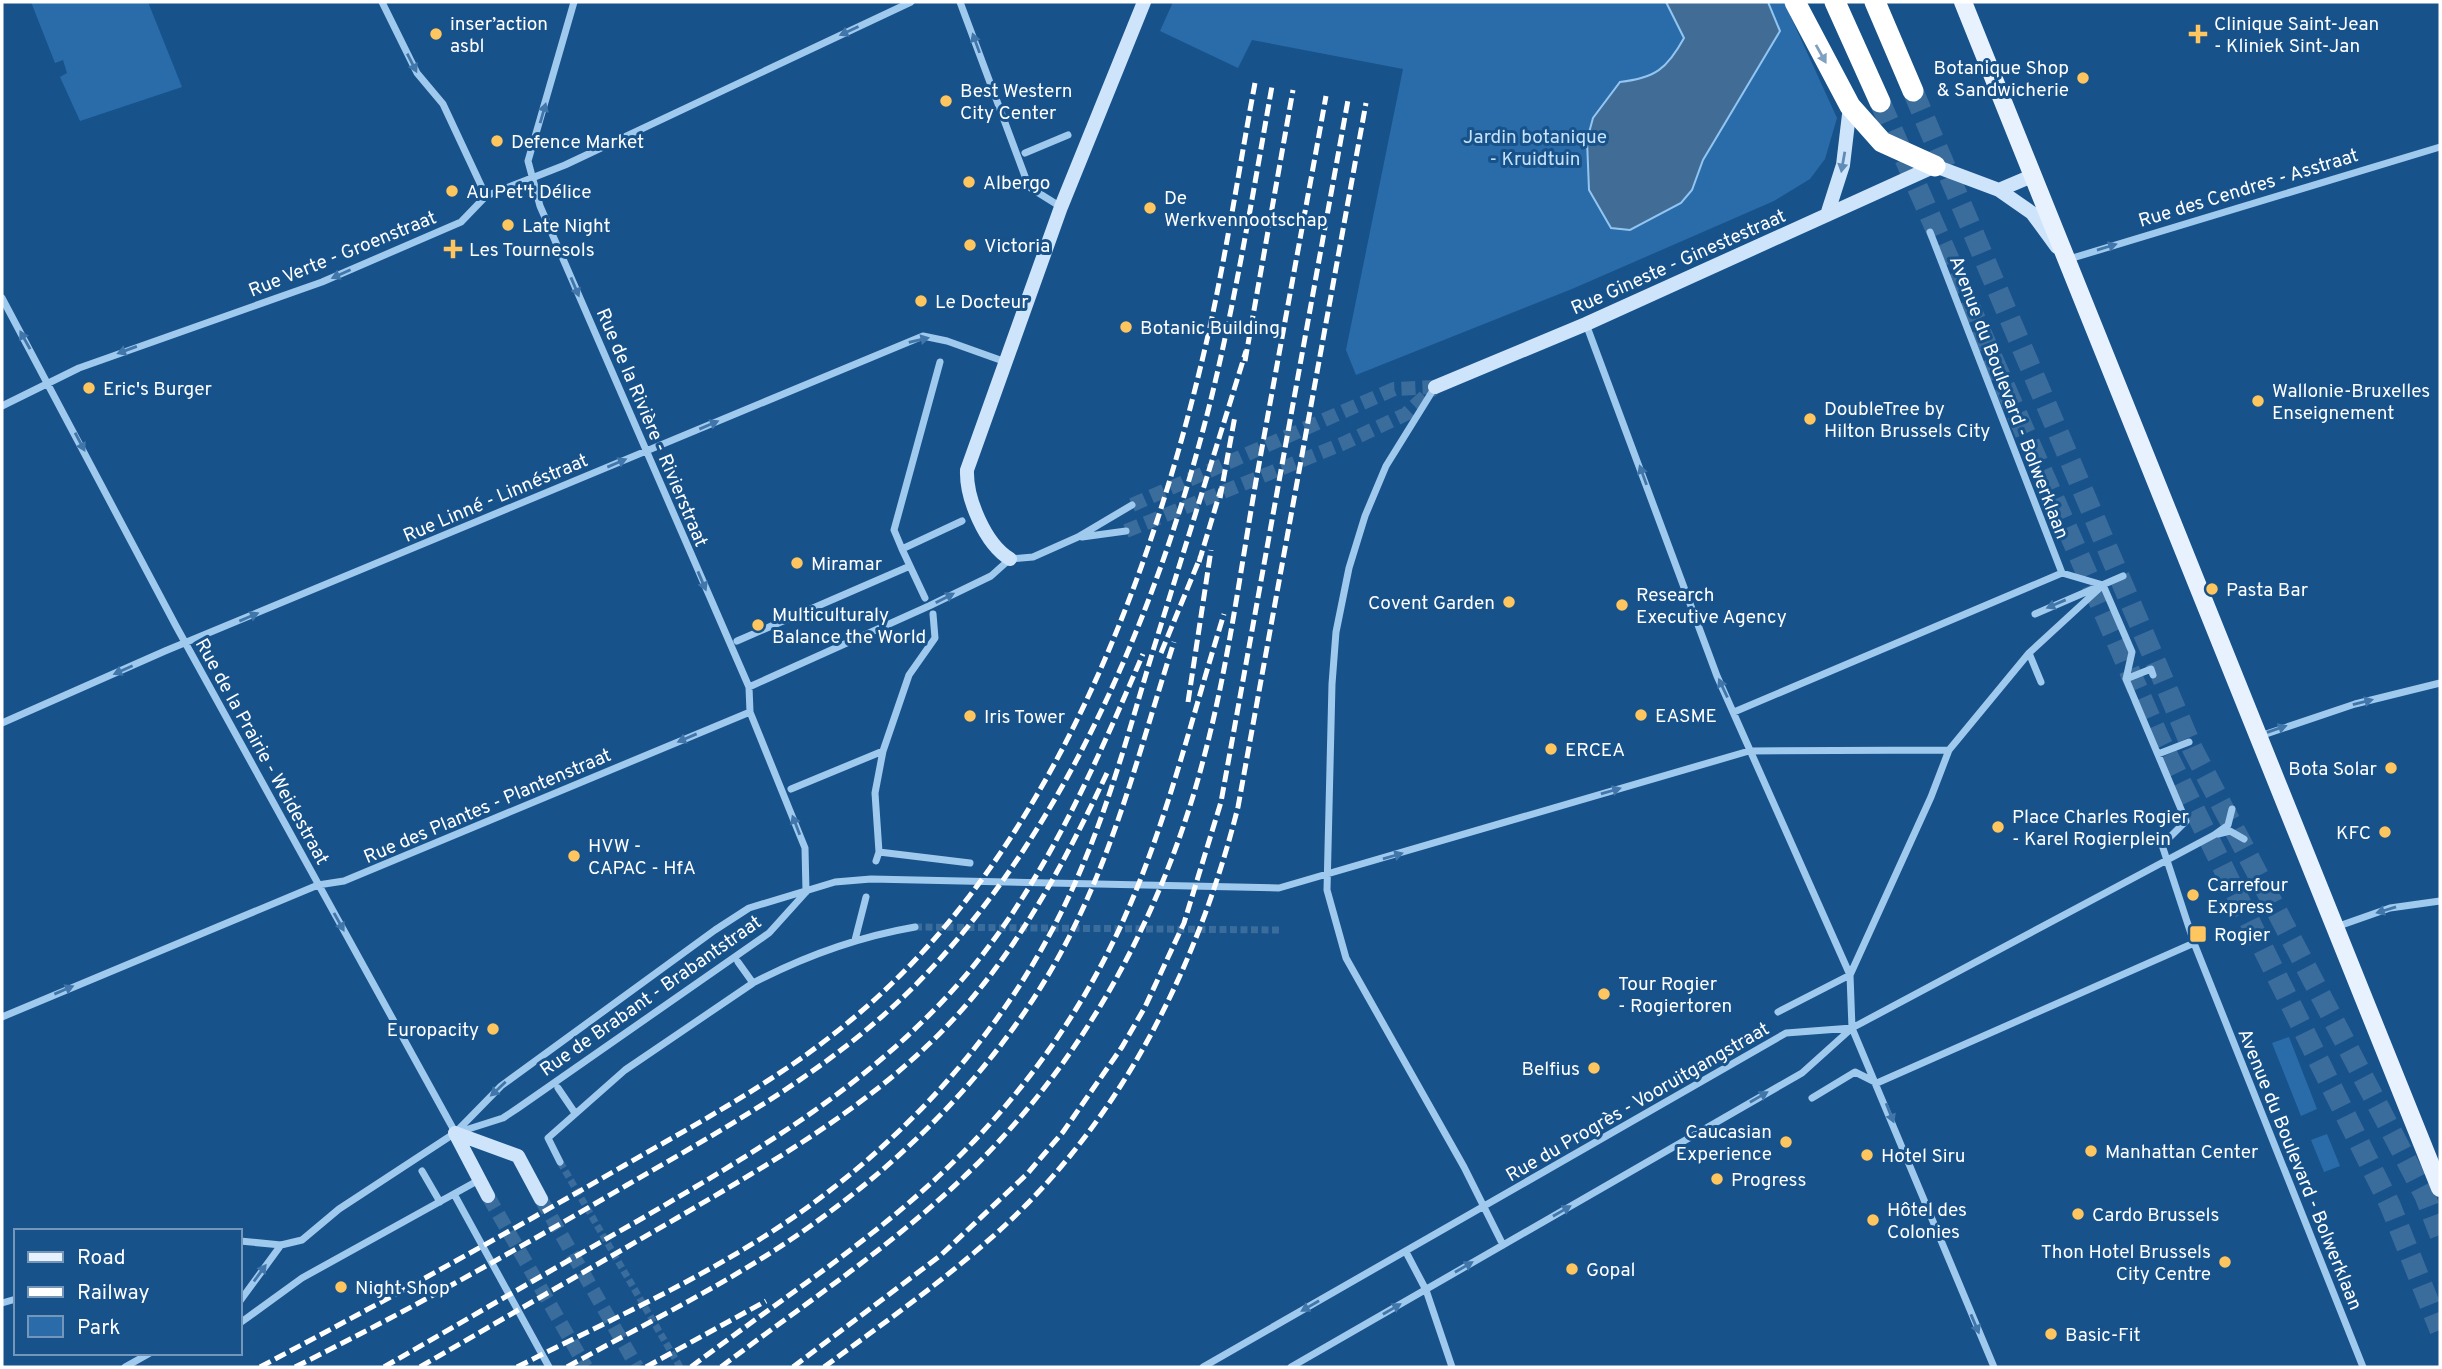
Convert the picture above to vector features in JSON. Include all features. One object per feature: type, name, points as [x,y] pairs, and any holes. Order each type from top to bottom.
[{"type":"highway","points":[[1795,2],[1850,106],[1882,142],[1935,166]]},
{"type":"highway","points":[[1835,2],[1880,102]]},
{"type":"highway","points":[[1875,2],[1913,91]]},
{"type":"main road","points":[[1963,2],[2066,260],[2087,304],[2440,1188]]},
{"type":"street","points":[[382,2],[417,74],[443,104],[486,197]]},
{"type":"street","points":[[531,178],[528,161],[573,2]]},
{"type":"street","name":"Rue Verte - Groenstraat","points":[[2,406],[79,368],[322,282],[461,222],[486,197],[565,165],[911,2]]},
{"type":"street","points":[[960,2],[1029,187],[1060,207]]},
{"type":"street","points":[[1010,559],[994,545],[967,482],[970,459],[1060,207],[1144,2]]},
{"type":"street","points":[[1826,215],[1843,165],[1850,106]]},
{"type":"street","points":[[1025,153],[1068,135]]},
{"type":"street","name":"Rue des Cendres - Asstraat","points":[[2066,260],[2440,147]]},
{"type":"street","points":[[1935,166],[1999,190],[2032,213],[2066,260]]},
{"type":"street","name":"Rue Gineste - Ginestestraat","points":[[1435,387],[1586,324],[1935,166]]},
{"type":"street","points":[[1999,190],[2032,176]]},
{"type":"street","name":"Rue de la Rivière - Rivierstraat","points":[[531,178],[540,206],[749,687]]},
{"type":"street","name":"Avenue du Boulevard - Bolwerklaan","points":[[1930,232],[2062,573]]},
{"type":"street","name":"Rue de la Prairie - Weidestraat","points":[[2,298],[186,643],[455,1133]]},
{"type":"street","points":[[1586,324],[1717,676],[1850,975],[1852,1028],[1994,1367]]},
{"type":"street","name":"Rue Linné - Linnéstraat","points":[[2,723],[186,643],[923,336],[947,341],[1003,361]]},
{"type":"street","points":[[925,598],[894,530],[940,362]]},
{"type":"street","points":[[1435,387],[1386,466],[1365,516],[1349,568],[1336,632],[1332,684],[1328,875],[1332,913],[1346,958],[1485,1206],[1503,1245]]},
{"type":"street","points":[[1132,505],[1078,537],[1033,557],[1010,559],[991,576],[929,607],[749,687],[750,712],[805,848],[806,892],[835,882],[871,879],[1279,888],[1749,751],[1949,750]]},
{"type":"street","points":[[902,549],[962,521]]},
{"type":"street","points":[[1078,537],[1126,531]]},
{"type":"street","points":[[737,641],[910,566]]},
{"type":"street","points":[[1734,712],[2062,573],[2103,585]]},
{"type":"street","points":[[2035,614],[2123,576]]},
{"type":"street","points":[[1778,1012],[1850,975],[1931,797],[1949,750],[2029,653],[2103,585]]},
{"type":"street","points":[[2103,585],[2132,652],[2126,679],[2186,821],[2162,845],[2168,860]]},
{"type":"street","points":[[876,862],[879,852],[875,793],[883,751],[909,675],[935,638],[933,614]]},
{"type":"street","points":[[2029,653],[2041,682]]},
{"type":"street","points":[[2126,679],[2151,670],[2153,675]]},
{"type":"street","points":[[2258,736],[2355,704],[2440,683]]},
{"type":"street","name":"Rue des Plantes - Plantenstraat","points":[[2,1017],[318,885],[344,881],[750,712]]},
{"type":"street","points":[[2158,754],[2189,742]]},
{"type":"street","points":[[791,789],[883,751]]},
{"type":"street","points":[[1291,1367],[1802,1073],[1852,1028],[2214,835],[2228,825],[2232,809]]},
{"type":"street","points":[[2214,835],[2230,831],[2238,833],[2244,839]]},
{"type":"street","points":[[879,852],[970,863]]},
{"type":"street","name":"Avenue du Boulevard - Bolwerklaan","points":[[2168,860],[2194,943],[2363,1367]]},
{"type":"street","name":"Rue de Brabant - Brabantstraat","points":[[455,1133],[503,1118],[518,1108],[769,933],[806,892]]},
{"type":"street","name":"Rue de Brabant - Brabantstraat","points":[[242,1241],[281,1245],[302,1240],[339,1209],[455,1133],[501,1086],[715,930],[749,908],[806,892]]},
{"type":"street","points":[[855,940],[866,897]]},
{"type":"street","points":[[2334,927],[2390,908],[2440,901]]},
{"type":"street","points":[[560,1161],[548,1138],[625,1070],[752,983],[820,952],[855,940],[915,927]]},
{"type":"street","points":[[1877,1083],[2194,943]]},
{"type":"street","name":"Rue de Brabant - Brabantstraat","points":[[738,962],[752,983]]},
{"type":"street","name":"Rue du Progrès - Vooruitgangstraat","points":[[1203,1367],[1786,1033],[1852,1028]]},
{"type":"street","points":[[1812,1098],[1855,1072],[1877,1083]]},
{"type":"street","points":[[558,1088],[575,1113]]},
{"type":"street","points":[[455,1133],[488,1196]]},
{"type":"street","points":[[455,1133],[517,1156],[541,1199]]},
{"type":"street","points":[[422,1171],[440,1202]]},
{"type":"street","points":[[242,1321],[302,1278],[479,1180]]},
{"type":"street","points":[[454,1194],[549,1367]]},
{"type":"street","points":[[242,1298],[281,1245]]},
{"type":"street","points":[[1406,1252],[1426,1290],[1452,1367]]},
{"type":"street","points":[[125,1367],[146,1355]]},
{"type":"green space","points":[[31,2],[148,2],[182,87],[80,121],[60,77],[67,73],[63,60],[55,63]]},
{"type":"green space","name":"Jardin botanique - Kruidtuin","points":[[1173,2],[1784,2],[1837,118],[1825,159],[1810,179],[1774,201],[1572,289],[1356,375],[1346,350],[1403,69],[1252,40],[1238,68],[1160,31]]},
{"type":"green space","points":[[2289,1037],[2317,1109],[2301,1116],[2272,1043]]},
{"type":"green space","points":[[2327,1134],[2340,1166],[2324,1172],[2311,1140]]},
{"type":"shaded area","points":[[1666,2],[1768,2],[1780,31],[1703,160],[1692,190],[1681,203],[1630,230],[1611,228],[1589,190],[1587,140],[1593,118],[1620,82],[1642,78],[1659,70],[1672,57],[1684,38]]},
{"type":"tunnel","points":[[1913,91],[2193,750],[2425,1196],[2440,1235]]},
{"type":"tunnel","points":[[1880,102],[2159,738],[2390,1205],[2440,1330]]},
{"type":"tunnel","points":[[1132,505],[1394,389],[1435,387]]},
{"type":"tunnel","points":[[1126,531],[1342,444],[1406,414],[1435,387]]},
{"type":"tunnel","points":[[915,927],[1279,930]]},
{"type":"tunnel","points":[[560,1162],[680,1367]]},
{"type":"tunnel","points":[[488,1196],[586,1367]]},
{"type":"tunnel","points":[[541,1199],[637,1367]]},
{"type":"railway","points":[[260,1367],[580,1191],[770,1080],[851,1020],[922,953],[984,876],[1039,792],[1086,702],[1126,608],[1160,512],[1188,416],[1211,322],[1255,83]]},
{"type":"railway","points":[[295,1367],[504,1256],[786,1089],[824,1063],[895,1005],[928,972],[981,910],[1029,842],[1072,769],[1110,692],[1172,533],[1197,453],[1217,374],[1272,86]]},
{"type":"railway","points":[[1245,361],[1293,90]]},
{"type":"railway","points":[[721,1367],[902,1231],[970,1171],[1001,1139],[1069,1054],[1126,961],[1150,911],[1189,809],[1220,689],[1326,96]]},
{"type":"railway","points":[[793,1367],[941,1255],[1027,1174],[1063,1132],[1122,1047],[1145,1007],[1184,923],[1221,802],[1348,100]]},
{"type":"railway","points":[[824,1367],[958,1266],[1000,1230],[1044,1186],[1083,1139],[1118,1089],[1150,1036],[1177,981],[1201,925],[1238,807],[1366,103]]},
{"type":"railway","points":[[517,1367],[698,1276],[801,1212],[890,1140],[968,1057],[1002,1012],[1033,964],[1060,914],[1094,837],[1121,759],[1246,351]]},
{"type":"railway","points":[[1220,498],[1235,416]]},
{"type":"railway","points":[[1199,562],[1221,489]]},
{"type":"railway","points":[[1188,702],[1211,550]]},
{"type":"railway","points":[[1161,653],[1202,553]]},
{"type":"railway","points":[[691,1367],[851,1249],[913,1199],[996,1117],[1045,1056],[1106,956],[1139,884],[1166,808],[1224,614]]},
{"type":"railway","points":[[567,1367],[720,1283],[809,1227],[890,1163],[963,1091],[1026,1010],[1077,921],[1119,818],[1174,642]]},
{"type":"railway","points":[[384,1367],[641,1219],[769,1141],[850,1084],[925,1019],[990,945],[1041,867],[1085,783],[1143,654]]},
{"type":"railway","points":[[420,1367],[775,1159],[840,1117],[900,1070],[958,1014],[1009,950],[1072,845],[1108,771]]},
{"type":"railway","points":[[646,1367],[766,1301]]},
{"type":"place","name":"inser’action asbl","points":[[436,34]]},
{"type":"place","name":"Clinique Saint-Jean - Kliniek Sint-Jan","points":[[2198,34]]},
{"type":"place","name":"Botanique Shop & Sandwicherie","points":[[2083,78]]},
{"type":"place","name":"Best Western City Center","points":[[946,101]]},
{"type":"place","name":"Defence Market","points":[[497,141]]},
{"type":"place","name":"Albergo","points":[[969,182]]},
{"type":"place","name":"Au Pet't Délice","points":[[452,191]]},
{"type":"place","name":"De Werkvennootschap","points":[[1150,208]]},
{"type":"place","name":"Late Night","points":[[508,225]]},
{"type":"place","name":"Victoria","points":[[970,245]]},
{"type":"place","name":"Les Tournesols","points":[[453,249]]},
{"type":"place","name":"Le Docteur","points":[[921,301]]},
{"type":"place","name":"Botanic Building","points":[[1126,327]]},
{"type":"place","name":"Eric's Burger","points":[[89,388]]},
{"type":"place","name":"Wallonie-Bruxelles Enseignement","points":[[2258,401]]},
{"type":"place","name":"DoubleTree by Hilton Brussels City","points":[[1810,419]]},
{"type":"place","name":"Miramar","points":[[797,563]]},
{"type":"place","name":"Pasta Bar","points":[[2212,589]]},
{"type":"place","name":"Covent Garden","points":[[1509,602]]},
{"type":"place","name":"Research Executive Agency","points":[[1622,605]]},
{"type":"place","name":"Multiculturaly Balance the World","points":[[758,625]]},
{"type":"place","name":"EASME","points":[[1641,715]]},
{"type":"place","name":"Iris Tower","points":[[970,716]]},
{"type":"place","name":"ERCEA","points":[[1551,749]]},
{"type":"place","name":"Bota Solar","points":[[2391,768]]},
{"type":"place","name":"Place Charles Rogier - Karel Rogierplein","points":[[1998,827]]},
{"type":"place","name":"KFC","points":[[2385,832]]},
{"type":"place","name":"HVW - CAPAC - HfA","points":[[574,856]]},
{"type":"place","name":"Carrefour Express","points":[[2193,895]]},
{"type":"place","name":"Rogier","points":[[2198,934]]},
{"type":"place","name":"Tour Rogier - Rogiertoren","points":[[1604,994]]},
{"type":"place","name":"Europacity","points":[[493,1029]]},
{"type":"place","name":"Belfius","points":[[1594,1068]]},
{"type":"place","name":"Caucasian Experience","points":[[1786,1142]]},
{"type":"place","name":"Manhattan Center","points":[[2091,1151]]},
{"type":"place","name":"Hotel Siru","points":[[1867,1155]]},
{"type":"place","name":"Progress","points":[[1717,1179]]},
{"type":"place","name":"Cardo Brussels","points":[[2078,1214]]},
{"type":"place","name":"Hôtel des Colonies","points":[[1873,1220]]},
{"type":"place","name":"Thon Hotel Brussels City Centre","points":[[2225,1262]]},
{"type":"place","name":"Gopal","points":[[1572,1269]]},
{"type":"place","name":"Night Shop","points":[[341,1287]]},
{"type":"place","name":"Basic-Fit","points":[[2051,1334]]}]
